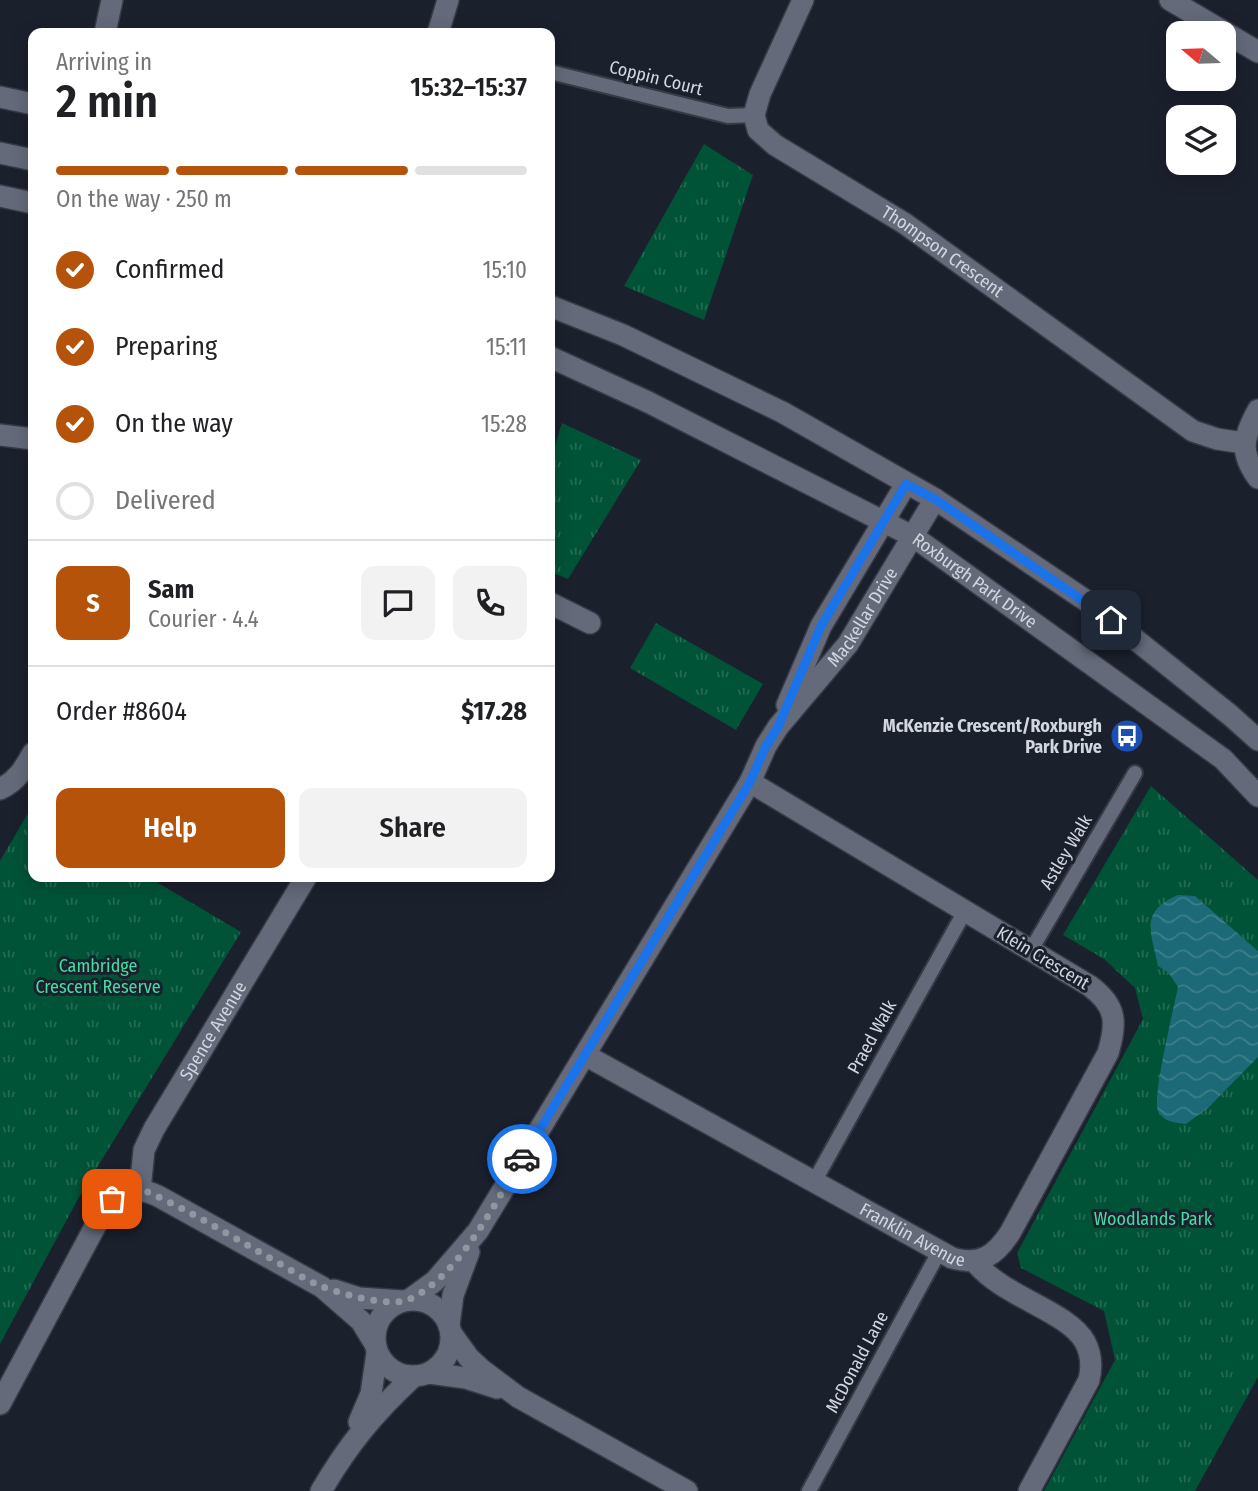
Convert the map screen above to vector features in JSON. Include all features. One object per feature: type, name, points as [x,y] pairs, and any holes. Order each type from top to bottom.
[{"type":"street","points":[[106,28],[112,0]]},
{"type":"street","points":[[439,28],[448,0]]},
{"type":"street","points":[[754,115],[760,94],[803,0]]},
{"type":"street","points":[[1170,0],[1258,52]]},
{"type":"street","points":[[0,97],[28,103]]},
{"type":"street","name":"Thompson Crescent","points":[[754,115],[758,130],[775,145],[904,223],[1194,430],[1217,439],[1244,443]]},
{"type":"street","points":[[0,152],[28,159]]},
{"type":"street","points":[[0,196],[28,203]]},
{"type":"street","points":[[555,308],[623,335],[782,412],[935,499],[1091,604],[1258,740]]},
{"type":"street","name":"Roxburgh Park Drive","points":[[555,359],[602,379],[914,537],[1223,759],[1258,796]]},
{"type":"street","points":[[1258,410],[1244,443],[1247,462],[1258,478]]},
{"type":"street","points":[[0,435],[28,438]]},
{"type":"street","name":"Mackellar Drive","points":[[778,727],[821,626],[906,484]]},
{"type":"street","name":"Mackellar Drive","points":[[450,1329],[455,1288],[478,1231],[750,782],[766,746],[778,727],[848,644],[935,499]]},
{"type":"street","points":[[555,606],[590,623]]},
{"type":"street","points":[[0,789],[20,776],[28,762]]},
{"type":"street","name":"Klein Crescent","points":[[750,782],[1103,996],[1114,1016],[1114,1034],[1108,1053],[1010,1233],[1002,1245],[989,1256],[975,1262]]},
{"type":"street","name":"Spence Avenue","points":[[140,1190],[144,1150],[154,1129],[303,882]]},
{"type":"street","name":"Franklin Avenue","points":[[585,1055],[939,1252],[954,1259],[975,1262],[999,1285],[1065,1322],[1080,1334],[1092,1365],[1089,1380],[1029,1491]]},
{"type":"street","points":[[0,1405],[105,1208],[112,1199],[126,1191],[140,1190],[170,1202],[322,1287],[361,1321],[383,1362],[392,1370],[466,1378],[518,1396]]},
{"type":"street","name":"Mackellar Drive","points":[[405,1300],[435,1281],[478,1231]]},
{"type":"street","points":[[322,1287],[359,1298],[422,1300],[434,1305],[443,1314],[450,1329],[475,1364],[518,1396],[687,1491]]},
{"type":"street","points":[[321,1491],[350,1443],[371,1394],[375,1333],[384,1313],[405,1300]]},
{"type":"street","points":[[350,1443],[385,1402],[421,1375],[439,1366],[447,1357],[451,1345],[450,1329]]},
{"type":"lane","name":"Coppin Court","points":[[555,73],[728,116],[754,115]]},
{"type":"lane","name":"Astley Walk","points":[[1031,950],[1135,773]]},
{"type":"lane","name":"Praed Walk","points":[[814,1182],[965,911]]},
{"type":"lane","name":"McDonald Lane","points":[[809,1491],[939,1252]]},
{"type":"green space","points":[[704,144],[753,175],[704,320],[624,286]]},
{"type":"green space","points":[[562,423],[641,460],[568,579],[555,574],[555,446]]},
{"type":"green space","points":[[656,623],[763,684],[736,730],[630,668]]},
{"type":"green space","name":"Woodlands Park","points":[[1151,786],[1258,880],[1258,1377],[1195,1491],[1044,1491],[1115,1360],[1104,1311],[1021,1268],[1017,1253],[1143,1019],[1135,988],[1104,959],[1063,935]]},
{"type":"green space","name":"Cambridge Crescent Reserve","points":[[28,813],[28,882],[156,882],[241,932],[78,1199],[0,1344],[0,861]]},
{"type":"water","points":[[1178,895],[1195,896],[1258,951],[1258,1057],[1208,1108],[1186,1124],[1167,1120],[1158,1111],[1158,1089],[1178,987],[1168,972],[1158,966],[1151,933],[1151,924],[1157,908]]},
{"type":"way so far","points":[[112,1199],[126,1191],[148,1192],[322,1287],[359,1298],[402,1301],[409,1300],[435,1281],[453,1262],[478,1231],[522,1159]]},
{"type":"place","name":"McKenzie Crescent/Roxburgh Park Drive","points":[[1127,736]]},
{"type":"route","points":[[522,1159],[750,782],[778,727],[821,626],[906,484],[935,499],[1111,620]]}]
